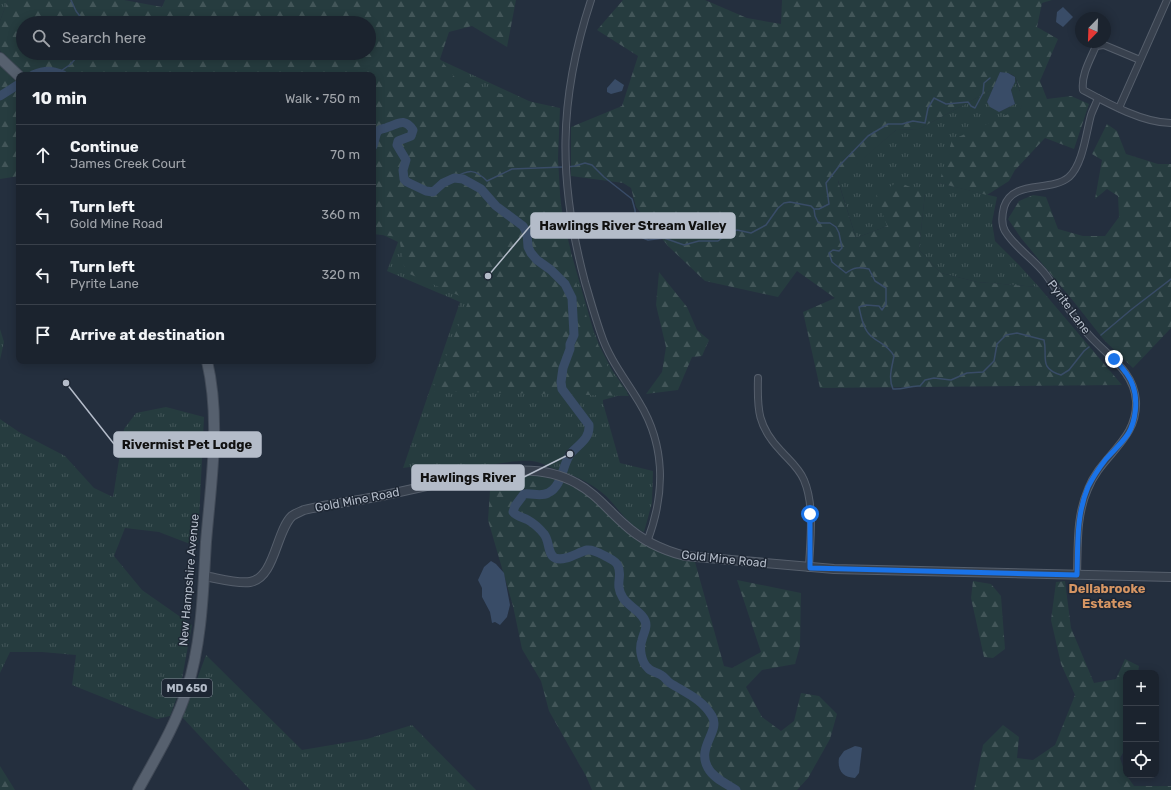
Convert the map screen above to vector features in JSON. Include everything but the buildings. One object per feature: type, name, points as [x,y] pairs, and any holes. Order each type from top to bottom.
[{"type":"main road","points":[[0,58],[16,73]]},
{"type":"main road","name":"New Hampshire Avenue","points":[[138,790],[171,728],[188,686],[199,633],[215,422],[214,398],[208,364]]},
{"type":"street","points":[[591,0],[579,38],[571,77],[566,121],[565,164],[573,231],[597,324],[610,355],[644,410],[657,447],[660,469],[660,494],[655,519],[647,542]]},
{"type":"street","points":[[1119,108],[1167,0]]},
{"type":"street","points":[[1140,60],[1104,45],[1096,46],[1082,82],[1083,90],[1147,120],[1171,123]]},
{"type":"street","name":"Pyrite Lane","points":[[1077,575],[1078,538],[1081,510],[1088,488],[1096,472],[1123,440],[1132,425],[1136,401],[1133,385],[1118,364],[1081,326],[1046,274],[1013,242],[1004,229],[1002,218],[1005,206],[1012,195],[1027,188],[1051,186],[1070,176],[1078,166],[1092,113],[1098,98]]},
{"type":"street","points":[[758,378],[758,408],[764,428],[773,442],[796,467],[803,478],[807,489],[810,514],[810,568]]},
{"type":"street","name":"Gold Mine Road","points":[[204,576],[245,582],[252,582],[259,578],[267,568],[289,520],[295,514],[304,510],[368,499],[491,473],[529,470],[569,479],[590,492],[624,524],[647,542],[662,549],[685,556],[810,568],[1171,577]]},
{"type":"green space","points":[[0,0],[8,0],[0,21]]},
{"type":"green space","points":[[8,0],[124,0],[162,7],[165,0],[516,0],[507,47],[472,26],[449,32],[440,59],[457,80],[514,98],[560,108],[558,158],[561,211],[577,286],[588,321],[606,364],[629,396],[432,391],[469,300],[405,272],[399,237],[376,234],[376,72],[16,72],[16,176],[0,179],[0,58],[4,62],[0,50],[0,21]]},
{"type":"green space","points":[[623,0],[705,0],[747,18],[781,24],[782,0],[1052,0],[1042,3],[1037,27],[1058,39],[1040,81],[1047,99],[1071,96],[1089,104],[1074,149],[1045,138],[1015,170],[1009,181],[987,195],[939,183],[952,140],[1021,108],[1020,92],[1015,77],[1010,74],[1000,72],[993,89],[919,129],[896,130],[838,181],[856,238],[887,226],[876,195],[898,182],[925,193],[919,250],[941,273],[977,282],[1039,287],[1122,385],[820,388],[803,312],[835,298],[797,271],[778,297],[705,281],[668,246],[636,207],[631,188],[623,183],[571,176],[571,127],[622,106],[638,56],[597,30]]},
{"type":"green space","points":[[376,30],[557,114],[558,181],[563,218],[572,256],[593,329],[600,347],[612,370],[628,393],[603,400],[603,403],[620,463],[653,471],[652,503],[644,532],[628,521],[606,496],[587,482],[537,462],[521,461],[489,465],[490,471],[414,486],[410,467],[403,468],[460,302],[387,271],[398,242],[376,231],[376,72],[16,72],[16,91],[0,175],[0,52],[10,62],[90,60],[376,60]]},
{"type":"green space","points":[[1015,77],[1023,101],[1021,108],[939,183],[997,197],[992,222],[995,241],[1039,287],[977,282],[941,273],[919,250],[925,193],[887,226],[856,238],[838,180],[896,130],[919,129],[993,89],[987,102],[999,112],[1015,104],[1011,90],[1015,82]]},
{"type":"green space","points":[[1107,124],[1117,131],[1126,154],[1158,164],[1171,164],[1171,328],[1133,368],[1104,340],[1021,238],[1008,219],[1019,201],[1033,195],[1046,197],[1058,229],[1083,236],[1105,236],[1119,217],[1118,196],[1107,189],[1095,199],[1102,160],[1092,154]]},
{"type":"green space","points":[[659,272],[687,307],[697,330],[709,340],[702,356],[692,357],[678,390],[646,394],[662,372],[666,347],[656,305]]},
{"type":"green space","points":[[0,329],[4,342],[0,360]]},
{"type":"green space","points":[[166,407],[204,417],[198,542],[190,544],[159,532],[125,528],[114,556],[142,590],[192,625],[180,689],[170,716],[157,719],[72,685],[76,655],[42,652],[10,652],[0,673],[0,419],[19,432],[65,456],[94,488],[113,497],[124,429],[136,413]]},
{"type":"green space","points":[[523,474],[550,478],[583,492],[601,507],[626,532],[639,541],[678,558],[695,562],[724,666],[732,668],[761,652],[737,580],[801,593],[800,646],[795,664],[762,670],[746,687],[762,717],[781,731],[794,721],[801,693],[819,696],[837,714],[830,739],[808,778],[797,790],[592,790],[586,776],[549,711],[541,681],[522,649],[513,606],[488,520],[491,476]]},
{"type":"green space","points":[[973,581],[991,584],[1001,596],[1005,649],[993,658],[984,657],[971,598]]},
{"type":"green space","points":[[1065,581],[1071,628],[1094,683],[1116,679],[1125,659],[1139,666],[1138,670],[1123,670],[1123,753],[1120,758],[1123,767],[1123,778],[1128,778],[1134,786],[1171,786],[1171,790],[974,790],[983,745],[1003,725],[1019,737],[1017,758],[1033,760],[1055,745],[1075,695],[1061,664],[1051,620],[1056,582]]},
{"type":"green space","points":[[206,655],[302,750],[367,739],[412,725],[476,790],[250,790],[182,717]]},
{"type":"green space","points":[[0,766],[15,790],[0,790]]},
{"type":"water","points":[[1063,7],[1073,17],[1063,27],[1056,22],[1057,12]]},
{"type":"water","points":[[1000,72],[1008,73],[1015,77],[1015,82],[1011,90],[1015,104],[999,112],[990,107],[987,102]]},
{"type":"water","points":[[615,79],[624,85],[622,91],[611,94],[607,92],[607,88]]},
{"type":"water","points":[[491,561],[504,573],[510,605],[507,617],[500,625],[495,622],[492,623],[490,612],[482,597],[482,588],[478,580],[484,567]]},
{"type":"water","points":[[855,746],[862,748],[859,773],[855,778],[851,778],[844,775],[840,770],[839,758],[844,751]]},
{"type":"waterway","points":[[71,0],[80,16]]},
{"type":"waterway","points":[[59,72],[74,60]]},
{"type":"waterway","points":[[41,72],[55,72]]},
{"type":"waterway","points":[[815,209],[819,209],[829,204],[826,183],[840,165],[868,136],[888,124],[902,124],[913,121],[925,123],[928,108],[934,98],[946,104],[968,102],[975,108],[983,93],[984,83],[990,78]]},
{"type":"waterway","points":[[0,96],[16,86]]},
{"type":"waterway","points":[[376,134],[379,130],[401,122],[410,126],[413,130],[411,136],[398,141],[397,145],[406,160],[403,170],[404,179],[426,191],[433,192],[443,183],[454,178],[463,179],[481,189],[496,206],[523,226],[527,233],[528,247],[531,253],[565,284],[572,298],[574,335],[563,368],[561,382],[562,389],[589,425],[589,430],[586,438],[571,453],[557,485],[553,490],[542,495],[524,494],[515,506],[513,512],[531,522],[541,530],[546,537],[551,554],[555,558],[563,559],[583,551],[590,550],[600,553],[616,563],[620,573],[620,593],[645,621],[646,627],[641,643],[641,655],[644,662],[649,669],[699,701],[708,710],[714,722],[706,746],[705,760],[710,772],[713,775],[736,790]]},
{"type":"waterway","points":[[567,167],[585,163],[592,165],[604,177],[632,199],[635,210],[636,226],[643,238],[648,240],[664,238],[684,245],[699,241],[718,241],[729,233],[737,230],[751,233],[766,225],[778,208],[784,203],[790,202],[811,206],[814,209],[818,222],[830,223],[836,227],[839,233],[842,248],[839,251],[833,250],[829,253],[832,262],[846,273],[857,268],[869,269],[875,281],[886,288],[886,304],[882,310],[879,306],[866,305],[859,307],[868,333],[886,347],[894,356],[891,368],[893,389],[920,386],[925,380],[934,378],[951,380],[967,373],[983,372],[994,361],[997,344],[1006,335],[1017,333],[1044,340],[1045,361],[1049,369],[1061,375],[1069,370],[1089,347]]},
{"type":"waterway","points":[[454,178],[464,173],[475,172],[487,181],[512,169],[563,167]]},
{"type":"waterway","points":[[1101,335],[1171,279]]},
{"type":"place","name":"Hawlings River Stream Valley","points":[[488,276]]},
{"type":"place","name":"Rivermist Pet Lodge","points":[[66,383]]},
{"type":"place","name":"Hawlings River","points":[[570,454]]},
{"type":"district","name":"Dellabrooke Estates","points":[[1107,596]]},
{"type":"route","points":[[810,514],[810,568],[1077,575],[1078,538],[1081,510],[1088,488],[1096,472],[1129,433],[1135,413],[1136,401],[1133,385],[1124,370],[1114,359]]}]
